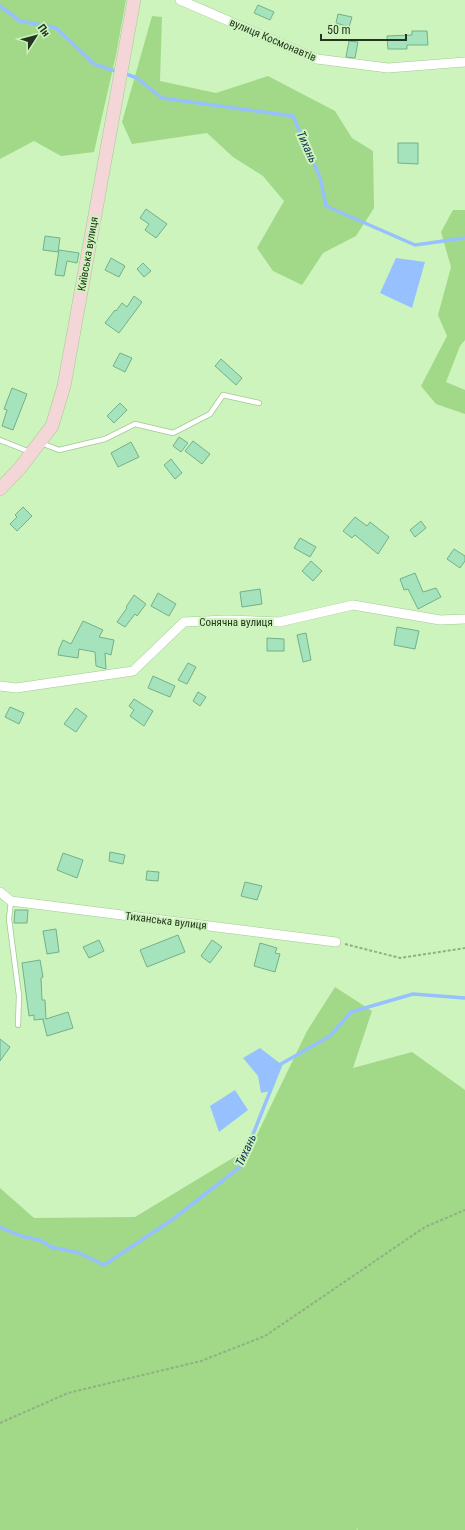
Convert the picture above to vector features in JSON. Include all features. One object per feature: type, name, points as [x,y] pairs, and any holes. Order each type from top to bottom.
[{"type":"main road","name":"Київська вулиця","points":[[0,489],[20,468],[52,426],[64,386],[134,0]]},
{"type":"street","name":"вулиця Космонавтів","points":[[180,0],[316,59],[388,68],[465,62]]},
{"type":"street","name":"Сонячна вулиця","points":[[0,686],[16,688],[133,671],[184,622],[227,620],[279,622],[353,605],[440,620],[465,619]]},
{"type":"street","points":[[0,892],[11,901]]},
{"type":"street","name":"Тиханська вулиця","points":[[11,901],[336,942]]},
{"type":"lane","points":[[0,440],[59,450],[105,439],[136,424],[173,433],[210,414],[223,395],[259,403]]},
{"type":"lane","points":[[11,901],[9,919],[19,996],[18,1025]]},
{"type":"path","points":[[336,942],[400,958],[465,948]]},
{"type":"path","points":[[0,1423],[68,1393],[201,1361],[265,1336],[425,1227],[465,1210]]},
{"type":"green space","points":[[0,0],[126,0],[116,55],[94,152],[61,156],[34,141],[0,159]]},
{"type":"green space","points":[[152,16],[162,17],[160,81],[216,93],[268,76],[335,111],[352,138],[373,151],[374,208],[356,236],[323,253],[302,285],[273,271],[257,248],[284,201],[263,176],[233,157],[207,133],[132,144],[122,122]]},
{"type":"green space","points":[[453,210],[465,210],[465,340],[460,346],[446,382],[465,390],[465,414],[436,404],[421,386],[447,336],[438,315],[451,267],[441,232]]},
{"type":"green space","points":[[335,987],[372,1011],[353,1068],[412,1052],[465,1090],[465,1530],[358,1530],[356,1528],[357,1530],[0,1530],[0,1188],[34,1218],[135,1217],[251,1147],[307,1031]]},
{"type":"water","points":[[396,258],[425,262],[412,308],[380,293]]},
{"type":"water","points":[[260,1048],[281,1064],[271,1091],[261,1093],[258,1076],[243,1058]]},
{"type":"water","points":[[235,1090],[248,1110],[219,1132],[210,1106]]},
{"type":"building","points":[[258,5],[274,12],[270,20],[254,13]]},
{"type":"building","points":[[338,14],[352,17],[349,27],[336,23]]},
{"type":"building","points":[[412,31],[427,31],[428,45],[407,45],[407,49],[388,49],[387,36],[412,35]]},
{"type":"building","points":[[349,41],[358,42],[355,58],[346,57]]},
{"type":"building","points":[[398,143],[418,143],[418,164],[398,163]]},
{"type":"building","points":[[146,209],[167,224],[156,238],[145,230],[149,224],[140,218]]},
{"type":"building","points":[[45,236],[60,238],[58,252],[43,250]]},
{"type":"building","points":[[59,250],[79,253],[77,263],[67,261],[64,276],[55,275]]},
{"type":"building","points":[[111,258],[125,266],[119,277],[105,270]]},
{"type":"building","points":[[143,263],[151,271],[144,277],[137,269]]},
{"type":"building","points":[[134,296],[142,302],[119,333],[105,323],[122,303],[127,307]]},
{"type":"building","points":[[120,353],[132,358],[125,372],[113,366]]},
{"type":"building","points":[[221,359],[242,378],[236,385],[215,366]]},
{"type":"building","points":[[12,388],[27,394],[13,430],[2,426],[7,410],[4,409]]},
{"type":"building","points":[[120,403],[127,410],[114,423],[107,416]]},
{"type":"building","points":[[179,437],[188,443],[181,452],[173,446]]},
{"type":"building","points":[[193,441],[210,454],[202,464],[185,451]]},
{"type":"building","points":[[131,442],[139,457],[118,467],[111,453]]},
{"type":"building","points":[[171,459],[182,473],[175,479],[164,465]]},
{"type":"building","points":[[23,507],[32,516],[17,531],[10,524],[17,517],[15,515]]},
{"type":"building","points":[[355,517],[367,526],[370,522],[389,537],[378,554],[355,535],[352,538],[343,531]]},
{"type":"building","points":[[421,521],[426,528],[415,537],[410,530]]},
{"type":"building","points":[[300,538],[316,547],[310,557],[294,548]]},
{"type":"building","points":[[454,549],[465,556],[465,561],[460,568],[447,559]]},
{"type":"building","points":[[311,561],[322,571],[313,581],[302,571]]},
{"type":"building","points":[[415,573],[423,592],[436,588],[441,597],[418,609],[408,589],[404,590],[400,579]]},
{"type":"building","points":[[260,589],[262,604],[242,607],[240,592]]},
{"type":"building","points":[[158,593],[176,604],[169,616],[151,606]]},
{"type":"building","points":[[134,595],[146,604],[137,616],[135,614],[125,627],[117,622]]},
{"type":"building","points":[[83,621],[103,630],[99,637],[114,640],[111,655],[105,653],[106,669],[96,666],[95,652],[79,649],[78,658],[58,655],[63,640],[71,644]]},
{"type":"building","points":[[397,627],[419,631],[415,649],[394,645]]},
{"type":"building","points":[[306,633],[311,660],[303,662],[297,635]]},
{"type":"building","points":[[267,638],[284,639],[284,651],[267,651]]},
{"type":"building","points":[[188,663],[196,667],[187,684],[178,680]]},
{"type":"building","points":[[153,676],[175,686],[170,697],[148,688]]},
{"type":"building","points":[[198,692],[206,697],[200,706],[193,701]]},
{"type":"building","points":[[134,699],[153,711],[144,726],[130,716],[134,710],[129,706]]},
{"type":"building","points":[[10,707],[24,713],[19,724],[5,717]]},
{"type":"building","points":[[76,708],[87,716],[76,732],[64,724]]},
{"type":"building","points":[[110,852],[125,855],[123,864],[109,861]]},
{"type":"building","points":[[63,853],[83,860],[77,878],[57,870]]},
{"type":"building","points":[[147,871],[159,872],[158,881],[146,880]]},
{"type":"building","points":[[245,882],[262,886],[257,900],[241,896]]},
{"type":"building","points":[[15,910],[28,910],[27,923],[14,923]]},
{"type":"building","points":[[56,929],[59,952],[47,954],[43,931]]},
{"type":"building","points":[[178,935],[185,952],[147,967],[140,950]]},
{"type":"building","points":[[99,940],[104,951],[89,958],[83,947]]},
{"type":"building","points":[[212,940],[222,947],[210,963],[201,956]]},
{"type":"building","points":[[260,943],[277,948],[275,953],[280,954],[275,972],[254,966]]},
{"type":"building","points":[[40,960],[43,977],[41,978],[42,1000],[45,1000],[46,1019],[68,1012],[73,1028],[47,1036],[44,1019],[34,1020],[34,1015],[29,1016],[22,963]]},
{"type":"building","points":[[0,1039],[10,1047],[0,1061]]},
{"type":"waterway","name":"Тихань","points":[[0,6],[20,21],[56,28],[94,64],[115,71]]},
{"type":"waterway","name":"Тихань","points":[[126,74],[137,78],[162,98],[293,116],[320,177],[326,206],[415,245],[465,238]]},
{"type":"waterway","name":"Тихань","points":[[0,1227],[21,1236],[40,1240],[51,1247],[79,1253],[104,1265],[173,1219],[240,1167],[281,1064],[330,1036],[351,1012],[413,994],[465,998]]}]
